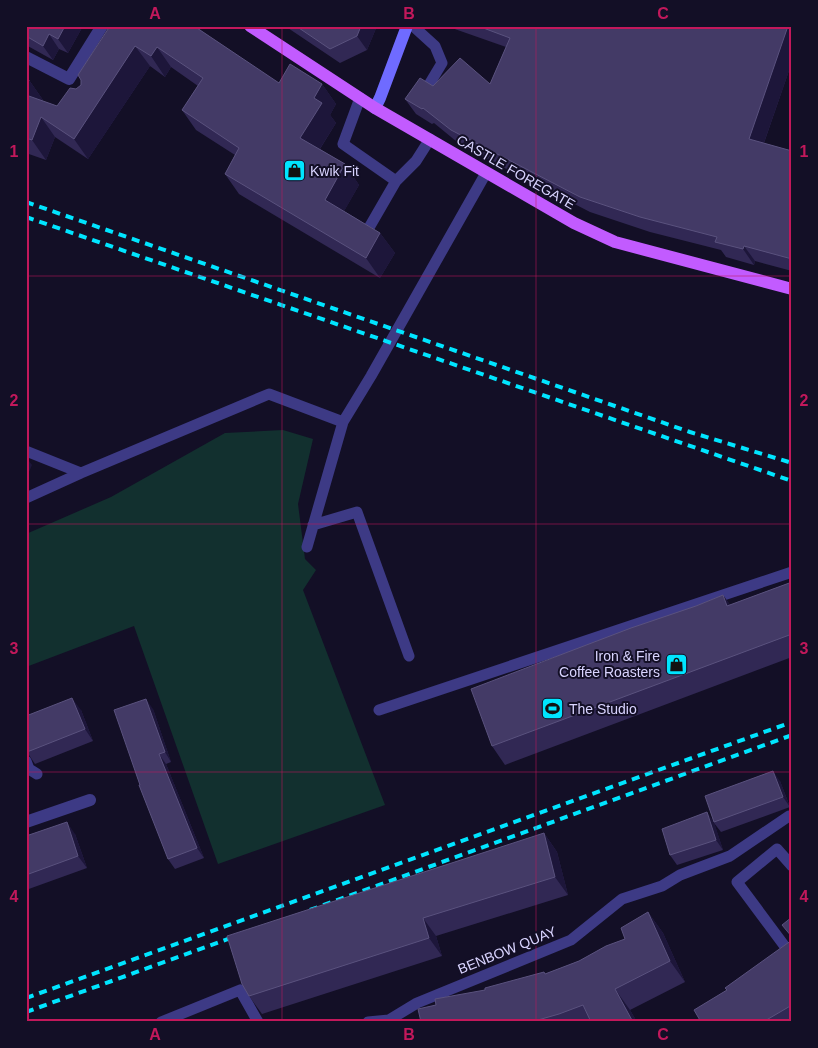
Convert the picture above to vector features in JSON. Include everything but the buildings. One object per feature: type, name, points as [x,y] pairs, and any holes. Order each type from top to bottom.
[{"type":"main road","name":"CASTLE FOREGATE","points":[[250,26],[375,108],[574,223],[615,242],[792,289]]},
{"type":"street","points":[[26,57],[73,83],[102,26]]},
{"type":"street","points":[[375,108],[407,26]]},
{"type":"street","points":[[26,822],[90,800]]},
{"type":"lane","points":[[413,26],[435,46],[442,63],[430,84]]},
{"type":"lane","points":[[360,98],[343,144],[396,181]]},
{"type":"lane","points":[[370,226],[396,181],[416,161],[430,139]]},
{"type":"lane","points":[[307,547],[343,422],[486,173]]},
{"type":"lane","points":[[26,498],[269,394],[343,422]]},
{"type":"lane","points":[[26,451],[81,473]]},
{"type":"lane","points":[[313,525],[357,512],[409,656]]},
{"type":"lane","points":[[379,710],[792,572]]},
{"type":"lane","points":[[26,761],[29,769],[37,774]]},
{"type":"lane","name":"BENBOW QUAY","points":[[368,1022],[389,1021],[417,1003],[571,940],[622,899],[662,886],[680,875],[730,856],[789,816]]},
{"type":"lane","points":[[792,866],[777,849],[737,882],[792,956]]},
{"type":"lane","points":[[161,1022],[240,990],[258,1022]]},
{"type":"green space","points":[[283,430],[313,439],[298,504],[305,559],[316,570],[303,590],[385,805],[218,864],[134,626],[26,667],[26,534],[111,497],[225,433]]},
{"type":"railway","points":[[26,202],[690,432],[792,463]]},
{"type":"railway","points":[[26,217],[792,481]]},
{"type":"railway","points":[[26,998],[792,722]]},
{"type":"railway","points":[[310,910],[792,735]]},
{"type":"railway","points":[[26,1012],[242,934]]},
{"type":"place","name":"Kwik Fit","points":[[294,171]]},
{"type":"place","name":"Iron & Fire Coffee Roasters","points":[[676,664]]},
{"type":"place","name":"The Studio","points":[[553,709]]}]
